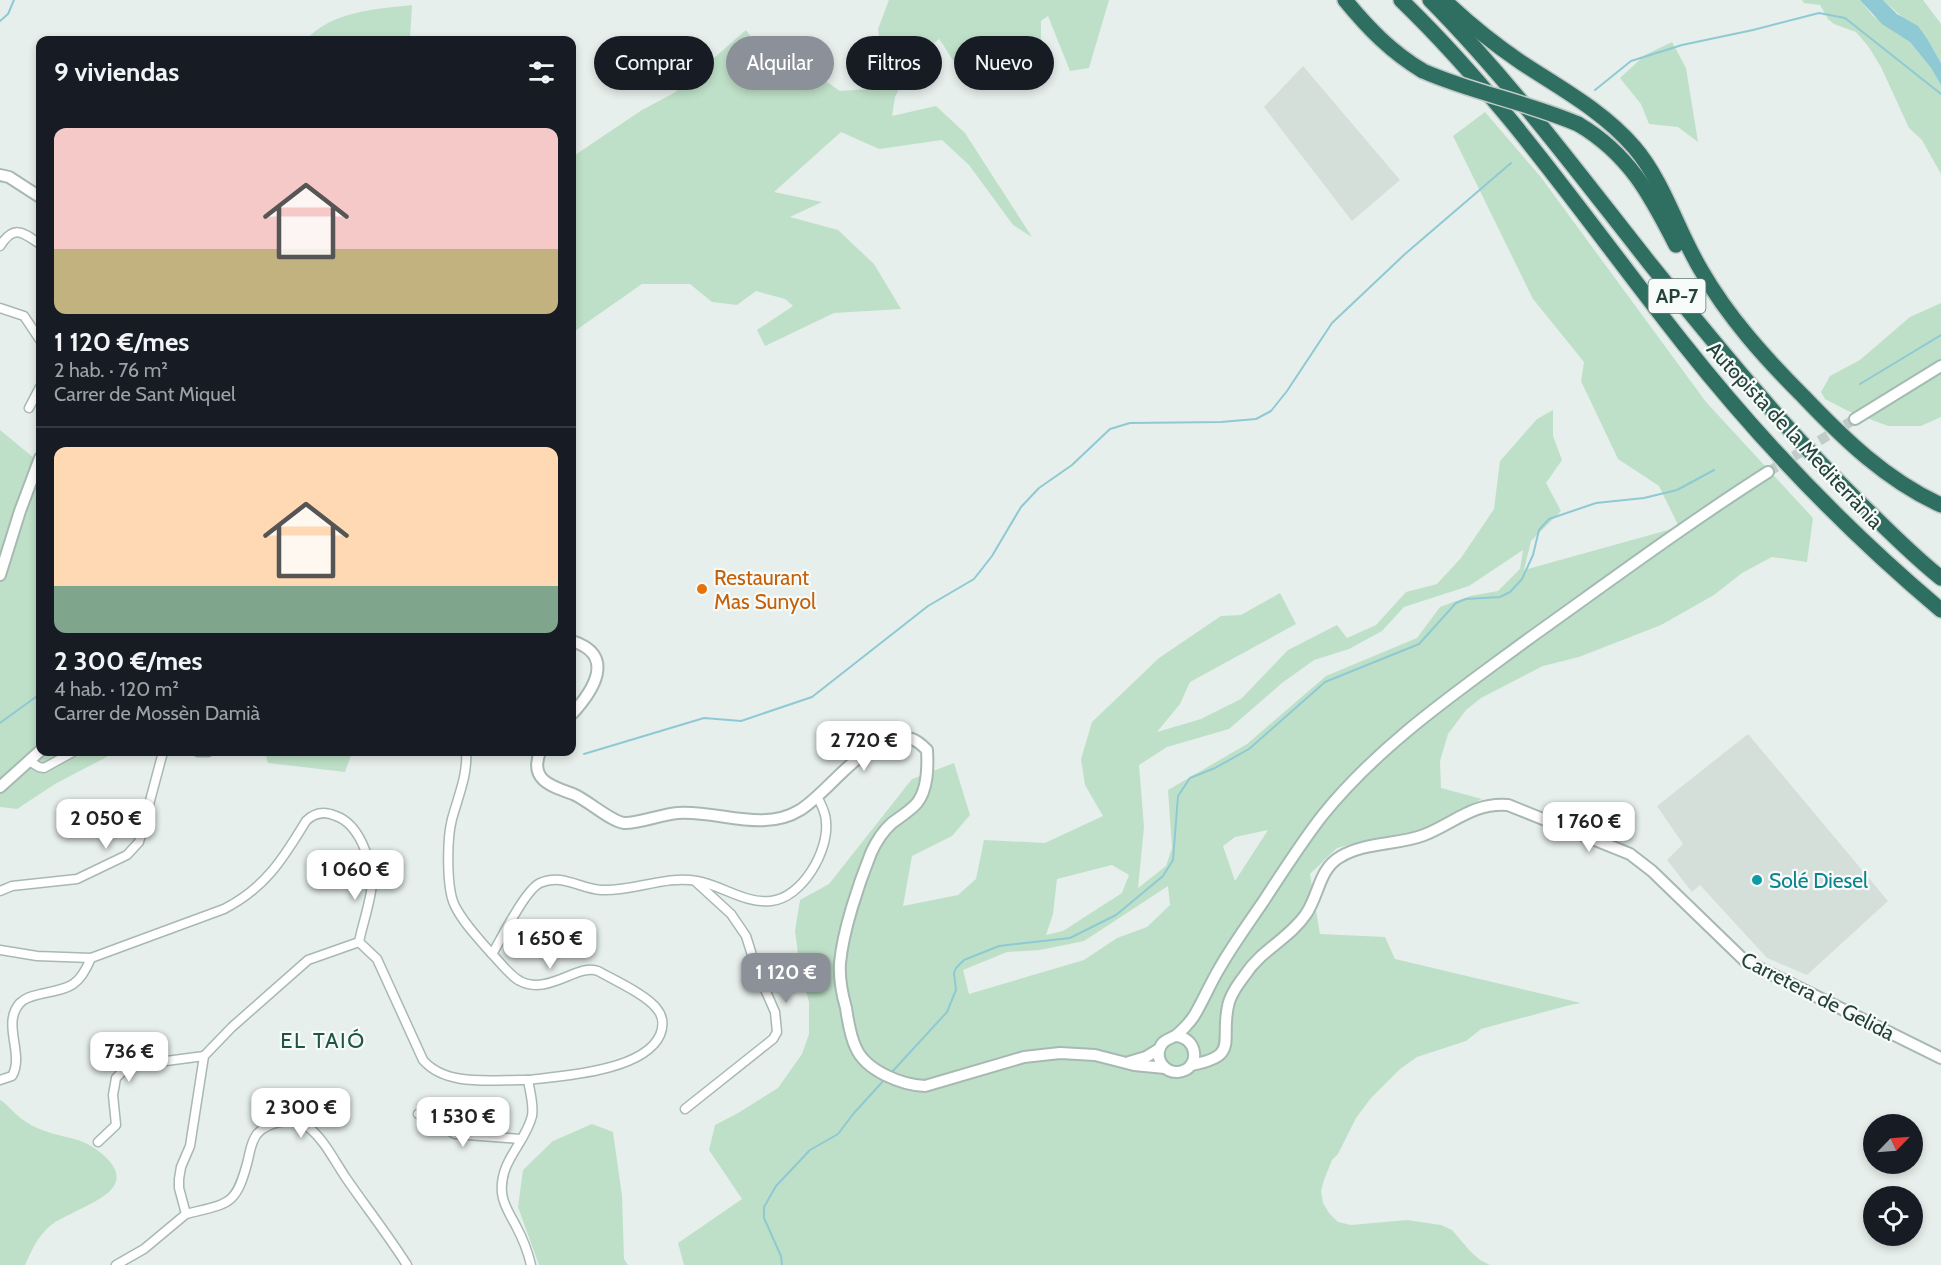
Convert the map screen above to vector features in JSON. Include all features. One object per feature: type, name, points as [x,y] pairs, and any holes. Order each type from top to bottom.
[{"type":"highway","points":[[1345,0],[1378,38],[1393,51],[1423,70],[1456,84],[1539,109],[1578,124],[1606,143],[1634,171],[1711,304],[1736,337],[1782,388],[1870,472],[1901,493],[1941,514]]},
{"type":"highway","name":"Autopista de la Mediterrània","points":[[1401,0],[1512,122],[1715,382],[1768,442],[1851,528],[1941,610]]},
{"type":"highway","name":"Autopista de la Mediterrània","points":[[1430,0],[1517,95],[1651,264],[1782,423],[1896,538],[1941,578]]},
{"type":"highway","points":[[1444,0],[1493,42],[1586,105],[1624,135],[1653,174],[1683,237],[1709,284],[1750,339],[1856,449],[1899,482],[1941,505]]},
{"type":"street","points":[[0,175],[9,177],[36,194]]},
{"type":"street","points":[[0,246],[7,235],[16,232],[36,242]]},
{"type":"street","points":[[0,309],[24,316],[36,334]]},
{"type":"street","points":[[1855,418],[1941,366]]},
{"type":"street","points":[[29,408],[36,395]]},
{"type":"street","points":[[0,575],[36,469]]},
{"type":"street","points":[[1126,1063],[1159,1049],[1165,1040],[1175,1036],[1195,1015],[1223,963],[1304,842],[1342,792],[1370,763],[1436,708],[1637,560],[1768,472]]},
{"type":"street","points":[[576,644],[587,648],[597,661],[597,678],[588,696],[576,710]]},
{"type":"street","points":[[538,756],[536,762],[537,771],[547,783],[583,799],[615,820],[626,823],[681,812],[763,820],[782,818],[800,810],[852,762],[869,750],[890,740],[913,739],[927,750],[928,768],[918,802],[880,836],[871,854],[844,936],[840,966],[844,1003],[856,1050],[871,1066],[899,1080],[925,1086],[1039,1054],[1081,1053],[1126,1063],[1166,1068]]},
{"type":"street","points":[[0,787],[36,755]]},
{"type":"street","points":[[29,761],[44,768],[66,756]]},
{"type":"street","points":[[0,891],[12,886],[77,879],[127,855],[139,842],[162,756]]},
{"type":"street","points":[[359,942],[377,959],[423,1060],[435,1072],[452,1078],[528,1080],[604,1069],[627,1061],[653,1046],[663,1027],[662,1016],[656,1007],[630,988],[593,969],[559,981],[534,984],[519,981],[492,954],[454,906],[449,861],[451,822],[466,765],[466,756]]},
{"type":"street","points":[[492,954],[530,889],[551,879],[590,889],[604,890],[669,881],[695,880],[760,902],[782,899],[809,876],[823,846],[827,823],[817,796]]},
{"type":"street","name":"Carretera de Gelida","points":[[1221,1053],[1226,1043],[1227,1012],[1231,997],[1246,972],[1262,954],[1298,925],[1307,914],[1326,869],[1332,863],[1352,851],[1422,836],[1476,808],[1493,804],[1508,805],[1630,854],[1652,871],[1745,962],[1941,1058]]},
{"type":"street","points":[[0,950],[37,956],[91,958],[208,916],[239,901],[267,879],[283,860],[306,821],[318,813],[337,816],[354,828],[368,860],[372,884],[359,942]]},
{"type":"street","points":[[685,1109],[773,1039],[777,1032],[775,1012],[757,971],[746,936],[731,914],[695,880]]},
{"type":"street","points":[[186,1214],[179,1179],[181,1167],[190,1146],[204,1056],[232,1027],[308,960],[359,942]]},
{"type":"street","points":[[0,1080],[12,1076],[17,1064],[12,1024],[15,1010],[22,1001],[31,996],[68,989],[84,975],[91,958]]},
{"type":"street","points":[[1191,1065],[1195,1015]]},
{"type":"street","points":[[1175,1036],[1184,1037],[1193,1046],[1209,1055],[1221,1053]]},
{"type":"street","points":[[1159,1049],[1160,1060],[1171,1071],[1182,1071],[1191,1065],[1216,1059],[1221,1053]]},
{"type":"street","points":[[98,1142],[116,1125],[113,1095],[116,1078],[128,1066],[204,1056]]},
{"type":"street","points":[[528,1080],[533,1107],[531,1118],[508,1162],[502,1178],[502,1195],[525,1245],[531,1265]]},
{"type":"street","points":[[418,1114],[455,1134],[520,1139]]},
{"type":"street","points":[[116,1265],[144,1249],[186,1214],[221,1205],[233,1198],[241,1185],[252,1144],[258,1133],[267,1126],[280,1122],[305,1125],[312,1131],[406,1265]]},
{"type":"shaded area","points":[[1303,66],[1400,180],[1352,221],[1264,107]]},
{"type":"shaded area","points":[[1748,734],[1888,901],[1807,975],[1767,958],[1700,885],[1692,892],[1667,860],[1683,844],[1657,806]]},
{"type":"green space","points":[[889,0],[1109,0],[1089,68],[1070,71],[1048,16],[1041,21],[1041,36],[954,36],[954,62],[942,44],[942,36],[879,36],[878,29]]},
{"type":"green space","points":[[1802,0],[1860,0],[1873,16],[1910,42],[1931,68],[1941,85],[1941,174],[1922,140],[1909,128],[1881,67],[1868,46],[1856,32],[1834,24],[1828,19],[1820,5],[1804,3]]},
{"type":"green space","points":[[1883,0],[1923,0],[1941,24],[1941,63],[1928,40]]},
{"type":"green space","points":[[412,5],[410,36],[310,36],[341,17],[369,10]]},
{"type":"green space","points":[[746,30],[750,36],[739,36]]},
{"type":"green space","points":[[1672,42],[1686,68],[1698,142],[1678,127],[1649,124],[1641,104],[1620,78],[1645,55]]},
{"type":"green space","points":[[726,48],[726,90],[834,90],[834,87],[840,91],[898,90],[892,116],[936,106],[965,133],[1032,237],[1013,225],[969,165],[942,140],[879,149],[841,132],[774,192],[822,202],[790,217],[838,230],[874,264],[901,309],[834,313],[765,346],[757,330],[793,306],[785,299],[756,291],[737,305],[712,302],[690,284],[642,284],[576,330],[576,154],[642,110],[677,90],[714,90],[714,58]]},
{"type":"green space","points":[[1485,112],[1540,176],[1706,402],[1813,518],[1807,562],[1772,557],[1742,573],[1714,595],[1661,625],[1579,657],[1543,666],[1481,698],[1466,710],[1448,734],[1440,761],[1441,788],[1482,799],[1416,832],[1376,838],[1337,848],[1310,874],[1320,934],[1385,937],[1395,959],[1581,1003],[1481,1029],[1466,1041],[1417,1057],[1400,1069],[1371,1098],[1356,1118],[1338,1154],[1332,1160],[1324,1180],[1321,1191],[1323,1203],[1338,1222],[1351,1225],[1407,1220],[1441,1225],[1452,1230],[1470,1251],[1490,1265],[684,1265],[678,1243],[742,1199],[709,1150],[715,1125],[778,1088],[802,1054],[809,1034],[809,1002],[800,969],[795,931],[800,900],[829,884],[912,779],[954,763],[970,815],[952,836],[912,856],[903,906],[958,895],[976,879],[984,840],[1045,843],[1103,816],[1085,785],[1081,759],[1092,722],[1159,658],[1221,616],[1241,615],[1280,593],[1296,624],[1190,682],[1180,704],[1157,732],[1201,719],[1241,699],[1288,650],[1337,625],[1347,638],[1376,625],[1406,592],[1437,584],[1461,558],[1494,509],[1500,461],[1537,419],[1553,410],[1553,436],[1562,460],[1546,483],[1561,511],[1531,541],[1524,570],[1679,527],[1659,486],[1618,459],[1581,381],[1584,362],[1533,299],[1453,136]],"holes":[[[1523,550],[1520,569],[1498,591],[1470,596],[1440,607],[1417,638],[1326,676],[1247,744],[1168,790],[1172,848],[1166,866],[1138,888],[1144,827],[1139,765],[1167,747],[1229,729],[1282,683],[1314,660],[1349,649],[1382,631],[1404,607],[1469,586]],[[1268,830],[1235,881],[1223,846],[1235,837]],[[1112,865],[1129,875],[1122,893],[1063,931],[1046,935],[1053,914],[1057,879]],[[1168,886],[1170,905],[1147,927],[1117,938],[1084,960],[969,994],[963,970],[1007,952],[1040,950],[1084,941]]]},
{"type":"green space","points":[[1941,303],[1941,417],[1921,426],[1888,426],[1848,411],[1825,399],[1821,392],[1830,376],[1860,360],[1910,317]]},
{"type":"green space","points":[[0,430],[36,460],[36,756],[108,756],[55,784],[17,809],[0,807]]},
{"type":"green space","points":[[266,756],[351,756],[345,772],[268,763]]},
{"type":"green space","points":[[0,1100],[20,1118],[34,1126],[91,1146],[112,1165],[117,1177],[113,1187],[104,1196],[45,1230],[25,1265],[0,1265]]},
{"type":"green space","points":[[592,1124],[613,1132],[622,1196],[624,1259],[628,1265],[539,1265],[518,1207],[523,1170],[553,1141]]},
{"type":"water","points":[[1860,0],[1883,0],[1897,14],[1918,26],[1941,63],[1941,85],[1931,68],[1910,42],[1882,24]]},
{"type":"waterway","points":[[0,21],[8,14],[14,0]]},
{"type":"waterway","points":[[1595,90],[1631,61],[1682,45],[1819,13],[1845,18],[1941,94]]},
{"type":"waterway","points":[[584,754],[704,718],[741,721],[812,697],[928,606],[974,579],[992,556],[1021,507],[1039,488],[1072,465],[1110,429],[1130,423],[1221,422],[1256,419],[1271,411],[1332,323],[1405,254],[1511,163]]},
{"type":"waterway","points":[[1860,384],[1941,335]]},
{"type":"waterway","points":[[891,1073],[947,1012],[956,990],[954,973],[964,960],[999,946],[1070,938],[1116,915],[1163,876],[1173,860],[1178,796],[1190,778],[1215,768],[1249,749],[1325,682],[1419,644],[1456,603],[1466,599],[1500,597],[1510,592],[1522,579],[1533,555],[1539,530],[1549,519],[1596,503],[1644,498],[1677,490],[1714,470]]},
{"type":"waterway","points":[[0,723],[36,697]]},
{"type":"waterway","points":[[782,1265],[781,1256],[764,1218],[764,1207],[776,1186],[810,1150],[838,1134],[885,1079]]},
{"type":"tunnel","points":[[1768,472],[1855,419]]},
{"type":"place","name":"Restaurant Mas Sunyol","points":[[702,589]]},
{"type":"place","name":"Solé Diesel","points":[[1757,880]]},
{"type":"district","name":"EL TAIÓ","points":[[323,1040]]}]
